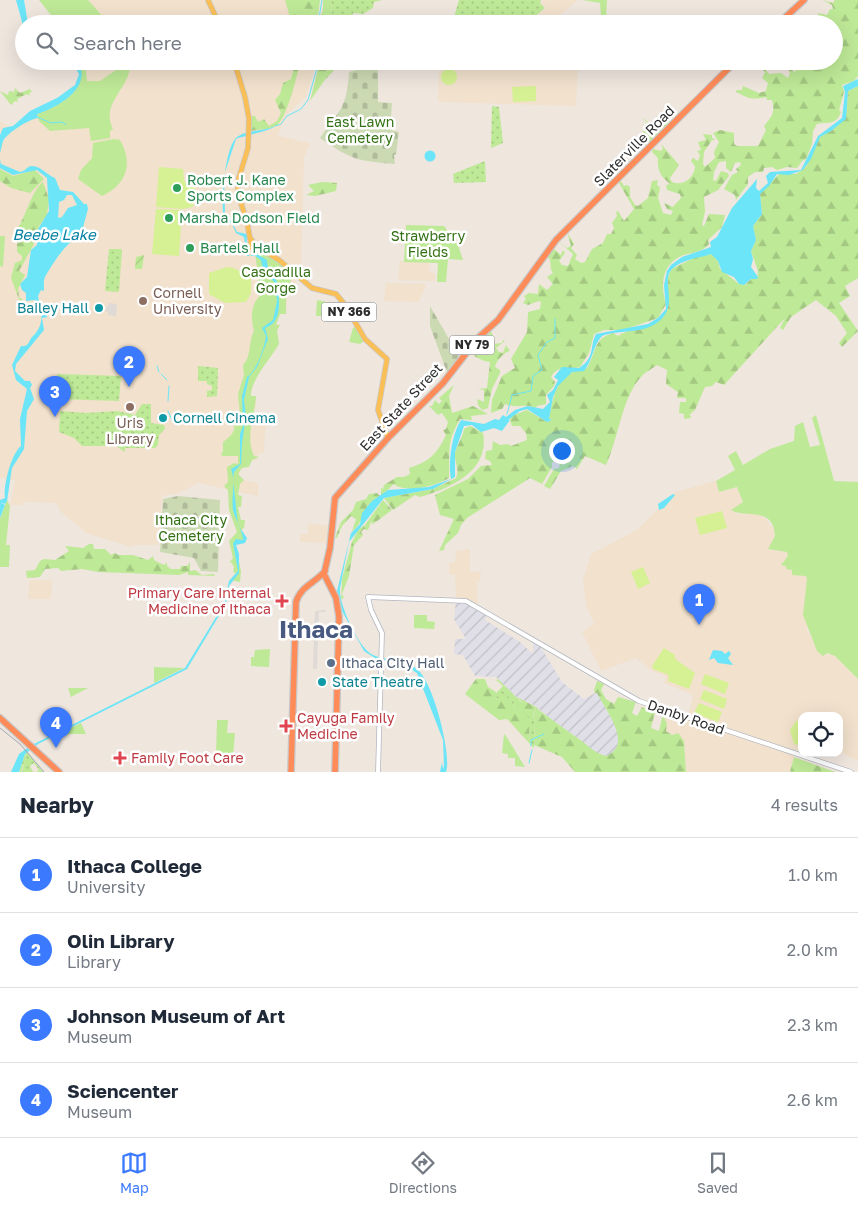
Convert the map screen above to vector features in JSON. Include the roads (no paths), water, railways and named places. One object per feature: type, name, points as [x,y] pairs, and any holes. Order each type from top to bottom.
[{"type":"highway","points":[[788,15],[804,0]]},
{"type":"highway","name":"Slaterville Road","points":[[549,247],[727,70]]},
{"type":"highway","name":"East State Street","points":[[325,573],[335,498],[388,438],[444,383],[478,338],[498,320],[549,247]]},
{"type":"highway","points":[[291,772],[295,604],[301,590],[325,573],[336,598],[339,612],[335,772]]},
{"type":"highway","points":[[0,720],[57,772]]},
{"type":"main road","points":[[208,0],[214,15]]},
{"type":"main road","name":"NY 366","points":[[237,70],[245,97],[249,127],[247,154],[238,190],[252,249],[265,252],[302,278],[312,288],[336,294],[345,305],[365,339],[388,359],[378,409],[388,438]]},
{"type":"main road","name":"Danby Road","points":[[378,772],[382,633],[371,610],[368,597],[463,600],[639,701],[851,772]]},
{"type":"water","points":[[16,0],[24,0],[26,15],[20,15]]},
{"type":"water","points":[[77,70],[81,70],[81,80],[71,95],[54,107],[37,114],[38,118],[13,130],[3,141],[0,153],[0,135],[3,128],[13,126],[30,111],[57,98],[75,85],[79,74]]},
{"type":"water","points":[[858,79],[858,86],[848,91],[846,119],[820,137],[811,159],[803,170],[789,175],[777,174],[769,186],[760,194],[762,214],[753,226],[756,240],[751,251],[753,259],[751,267],[758,277],[757,279],[751,279],[744,285],[739,284],[734,277],[722,272],[718,261],[711,254],[676,266],[669,274],[669,301],[668,309],[664,316],[658,322],[644,329],[602,336],[584,371],[572,372],[558,386],[553,397],[549,419],[552,420],[547,422],[527,409],[520,411],[508,420],[510,420],[502,431],[494,428],[481,432],[472,425],[464,426],[455,452],[455,477],[433,489],[384,498],[349,542],[340,595],[350,625],[367,651],[378,657],[412,666],[423,676],[434,700],[443,730],[447,767],[446,772],[440,772],[442,762],[443,769],[444,766],[443,740],[417,673],[402,664],[375,658],[364,651],[342,611],[337,591],[351,533],[360,524],[362,513],[372,501],[388,490],[429,487],[451,479],[452,448],[455,433],[461,420],[484,424],[495,419],[499,420],[503,415],[506,417],[515,410],[528,406],[543,409],[550,402],[547,395],[553,390],[558,380],[554,377],[562,367],[579,368],[588,360],[596,334],[648,324],[658,318],[666,309],[664,285],[667,271],[671,265],[682,257],[711,247],[710,242],[717,237],[732,208],[757,179],[756,188],[759,191],[768,183],[766,176],[770,172],[801,170],[818,136],[842,118],[845,92],[843,86]]},
{"type":"water","points":[[275,126],[268,130],[236,139],[225,172],[229,151],[237,137],[241,134]]},
{"type":"water","points":[[430,150],[436,156],[430,162],[424,156]]},
{"type":"water","name":"Beebe Lake","points":[[0,160],[1,164],[20,172],[31,166],[37,167],[55,178],[60,190],[73,192],[84,204],[87,204],[88,209],[80,238],[75,239],[65,247],[56,259],[45,277],[44,291],[41,290],[38,296],[40,306],[47,308],[47,317],[42,318],[44,330],[16,364],[15,371],[25,381],[30,381],[32,385],[30,388],[34,399],[27,411],[24,449],[12,468],[5,504],[0,502],[0,500],[5,498],[8,471],[17,450],[21,446],[20,419],[27,389],[16,380],[12,365],[21,346],[27,345],[39,329],[41,319],[38,304],[35,300],[26,301],[26,293],[22,290],[20,284],[27,277],[31,250],[37,245],[38,229],[49,211],[47,178],[37,170],[13,175],[0,168]],"holes":[[[67,195],[72,195],[77,205],[68,208],[62,217],[58,218],[59,202],[64,200]]]},
{"type":"water","points":[[224,179],[225,215],[232,222],[237,232],[247,234],[246,251],[244,237],[236,233],[232,224],[224,217]]},
{"type":"water","points":[[255,253],[267,260],[277,282],[279,305],[274,321],[265,328],[268,339],[257,367],[249,377],[244,400],[246,416],[241,464],[234,472],[233,478],[231,469],[240,464],[240,434],[243,426],[242,396],[247,377],[257,365],[264,346],[266,336],[262,328],[273,320],[277,301],[275,283],[263,270],[261,260],[255,256],[250,256]]},
{"type":"water","points":[[233,481],[238,523],[233,510]]},
{"type":"water","points":[[673,494],[675,495],[664,508],[659,510],[658,504]]},
{"type":"water","points":[[0,502],[5,505],[0,518]]},
{"type":"water","points":[[239,527],[247,538],[245,543],[236,545],[239,554],[239,573],[229,586],[226,604],[187,669],[38,744],[25,754],[19,772],[11,772],[19,754],[30,746],[185,668],[224,604],[229,581],[238,571],[233,543],[236,539],[243,540]]},
{"type":"water","points":[[713,650],[722,651],[725,654],[729,651],[731,654],[728,658],[733,665],[718,663],[714,658],[709,660]]},
{"type":"waterway","points":[[320,15],[322,0]]},
{"type":"waterway","points":[[275,126],[281,124],[287,116],[301,109],[308,100],[316,70]]},
{"type":"waterway","points":[[37,117],[51,123],[61,122],[66,124]]},
{"type":"waterway","points":[[507,414],[512,395],[531,391],[533,376],[542,370],[538,355],[547,342],[555,338],[555,319]]},
{"type":"waterway","points":[[157,366],[159,372]]},
{"type":"waterway","points":[[161,374],[167,380]]},
{"type":"waterway","points":[[168,401],[169,386]]},
{"type":"waterway","points":[[168,411],[172,420]]},
{"type":"waterway","points":[[531,746],[531,740],[544,734]]},
{"type":"waterway","points":[[529,763],[532,750]]},
{"type":"railway","points":[[0,728],[20,744],[44,772]]},
{"type":"place","name":"Robert J. Kane Sports Complex","points":[[177,188]]},
{"type":"place","name":"Marsha Dodson Field","points":[[169,218]]},
{"type":"place","name":"Bartels Hall","points":[[190,248]]},
{"type":"place","name":"Cornell University","points":[[143,301]]},
{"type":"place","name":"Bailey Hall","points":[[99,308]]},
{"type":"place","name":"Olin Library","points":[[129,387]]},
{"type":"place","name":"Uris Library","points":[[130,407]]},
{"type":"place","name":"Johnson Museum of Art","points":[[55,417]]},
{"type":"place","name":"Cornell Cinema","points":[[163,418]]},
{"type":"place","name":"Primary Care Internal Medicine of Ithaca","points":[[282,601]]},
{"type":"place","name":"Ithaca College","points":[[699,625]]},
{"type":"place","name":"Ithaca City Hall","points":[[331,663]]},
{"type":"place","name":"State Theatre","points":[[322,682]]},
{"type":"place","name":"Cayuga Family Medicine","points":[[286,726]]},
{"type":"place","name":"Sciencenter","points":[[56,748]]},
{"type":"place","name":"Family Foot Care","points":[[120,758]]},
{"type":"district","name":"Ithaca","points":[[316,630]]},
{"type":"park label","name":"East Lawn Cemetery","points":[[360,130]]},
{"type":"park label","name":"Strawberry Fields","points":[[428,244]]},
{"type":"park label","name":"Cascadilla Gorge","points":[[276,280]]},
{"type":"park label","name":"Ithaca City Cemetery","points":[[191,528]]}]
